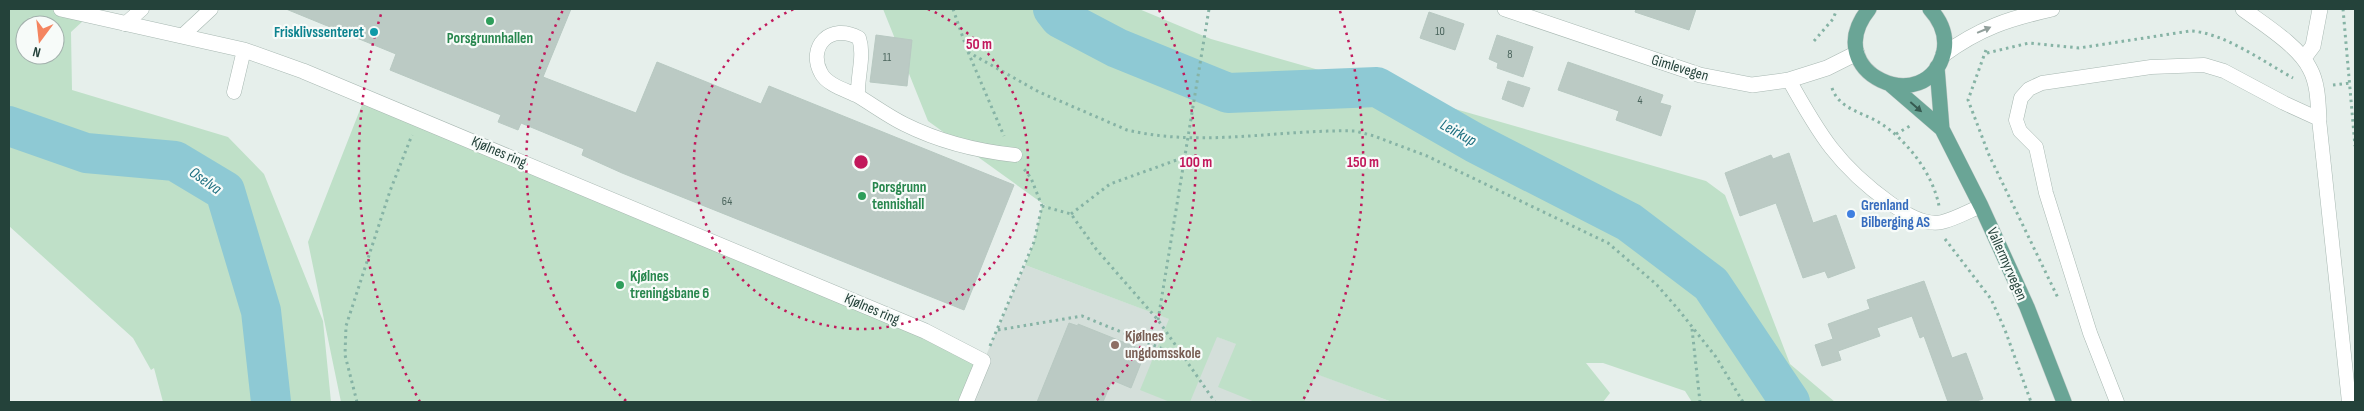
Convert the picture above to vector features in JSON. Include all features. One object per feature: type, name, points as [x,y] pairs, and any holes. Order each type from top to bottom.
[{"type":"main road","name":"Vallermyrvegen","points":[[1930,9],[1937,17],[1943,29],[1945,42],[1940,61],[1942,129]]},
{"type":"main road","points":[[1857,53],[1856,35],[1864,12]]},
{"type":"main road","name":"Vallermyrvegen","points":[[1857,53],[1868,73],[1891,85],[1942,129],[1981,206],[2027,307],[2064,402]]},
{"type":"main road","points":[[1891,85],[1904,86],[1916,83],[1928,77],[1940,61]]},
{"type":"street","name":"Kjølnes ring","points":[[61,9],[244,50],[303,71],[925,331],[983,361]]},
{"type":"street","name":"Gimlevegen","points":[[1505,9],[1700,75],[1752,85],[1788,80],[1827,68],[1857,53]]},
{"type":"street","points":[[1940,61],[1980,30],[2052,9]]},
{"type":"street","points":[[2243,9],[2304,58],[2311,70],[2318,93],[2319,119]]},
{"type":"street","points":[[2304,58],[2313,46],[2320,9]]},
{"type":"street","points":[[966,402],[983,361]]},
{"type":"lane","points":[[125,24],[142,9]]},
{"type":"lane","points":[[182,36],[211,9]]},
{"type":"lane","points":[[858,96],[857,84],[862,48],[860,38],[848,32],[834,33],[825,38],[819,50],[818,63],[822,74],[832,83],[858,96],[903,124],[932,136],[987,152],[1015,156]]},
{"type":"lane","points":[[234,92],[244,50]]},
{"type":"lane","points":[[2117,402],[2090,333],[2046,193],[2036,147],[2020,131],[2016,120],[2016,110],[2029,89],[2042,83],[2150,67],[2204,65],[2224,71],[2284,104],[2319,119],[2349,402]]},
{"type":"lane","points":[[1788,80],[1825,142],[1843,164],[1863,184],[1902,212],[1923,221],[1941,222],[1981,206]]},
{"type":"path","points":[[953,9],[968,52],[1001,130],[1015,156],[1031,178],[1042,206],[1034,242],[998,330],[983,361]]},
{"type":"path","points":[[1158,320],[1209,9]]},
{"type":"path","points":[[1814,41],[1833,19],[1836,9]]},
{"type":"path","points":[[2343,9],[2355,146]]},
{"type":"path","points":[[1987,53],[2028,43],[2044,43],[2079,48]]},
{"type":"path","points":[[1985,46],[1987,53],[1968,100],[1990,155],[2062,306]]},
{"type":"path","points":[[968,52],[1039,92],[1127,130],[1189,138],[1355,131],[1400,145],[1608,243],[1656,284],[1716,357],[1743,402]]},
{"type":"path","points":[[357,402],[345,355],[346,326],[390,191],[419,118]]},
{"type":"path","points":[[1896,135],[1913,124]]},
{"type":"path","points":[[1071,214],[1110,184],[1186,156]]},
{"type":"path","points":[[1042,206],[1071,214],[1096,249],[1158,320],[1215,402]]},
{"type":"path","points":[[998,330],[1082,316],[1185,358]]},
{"type":"path","points":[[1692,328],[1700,402]]},
{"type":"shaded area","name":"Kjølnes ungdomsskole","points":[[1025,265],[1392,402],[966,402]]},
{"type":"green space","points":[[9,9],[96,9],[71,32],[72,90],[228,137],[264,174],[323,321],[331,402],[163,402],[154,368],[151,370],[133,338],[9,226]]},
{"type":"green space","points":[[883,9],[1139,9],[1211,39],[1706,181],[1725,195],[1790,364],[1835,402],[1692,402],[1685,391],[1603,363],[1586,363],[1610,393],[1603,402],[1392,402],[1316,374],[1304,402],[1255,402],[1218,387],[1236,344],[1217,337],[1190,402],[1170,402],[1140,390],[1169,319],[1025,265],[1034,242],[1042,206],[1046,206],[928,121]]},
{"type":"green space","points":[[365,97],[983,361],[966,402],[341,402],[308,242]]},
{"type":"building","points":[[286,9],[571,9],[543,77],[636,113],[657,62],[761,104],[769,86],[1014,185],[964,310],[622,173],[582,155],[584,149],[521,123],[518,130],[498,122],[501,115],[390,70],[396,54]]},
{"type":"building","points":[[1636,9],[1696,9],[1689,30],[1635,12]]},
{"type":"building","points":[[1429,12],[1464,24],[1455,50],[1420,38]]},
{"type":"building","points":[[876,35],[912,40],[907,86],[870,82]]},
{"type":"building","points":[[1497,35],[1533,47],[1523,77],[1497,68],[1498,63],[1489,59]]},
{"type":"building","points":[[1568,62],[1663,95],[1660,103],[1671,106],[1661,136],[1616,120],[1619,111],[1558,90]]},
{"type":"building","points":[[1508,81],[1530,88],[1523,107],[1502,99]]},
{"type":"building","points":[[1789,153],[1813,223],[1836,215],[1855,268],[1828,278],[1825,271],[1803,278],[1776,203],[1740,216],[1725,173],[1771,155],[1773,159]]},
{"type":"building","points":[[1924,281],[1952,358],[1966,353],[1983,399],[1973,402],[1948,402],[1924,336],[1920,338],[1912,316],[1877,328],[1880,336],[1838,351],[1841,360],[1822,366],[1815,345],[1833,339],[1828,324],[1870,309],[1867,300]]},
{"type":"building","points":[[1069,323],[1078,326],[1078,324],[1138,348],[1137,350],[1145,353],[1131,388],[1112,380],[1103,402],[1037,402]]},
{"type":"waterway","name":"Leirkup","points":[[1053,9],[1060,18],[1117,48],[1228,93],[1377,87],[1475,143],[1629,222],[1711,284],[1790,402]]},
{"type":"waterway","name":"Oselva","points":[[9,126],[86,153],[175,161],[225,191],[261,311],[271,402]]},
{"type":"place","name":"Porsgrunnhallen","points":[[490,21]]},
{"type":"place","name":"Frisklivssenteret","points":[[374,32]]},
{"type":"place","name":"Porsgrunn tennishall","points":[[862,196]]},
{"type":"place","name":"Grenland Bilberging AS","points":[[1851,214]]},
{"type":"place","name":"Kjølnes treningsbane 6","points":[[620,285]]},
{"type":"place","name":"Kjølnes ungdomsskole","points":[[1115,345]]}]
